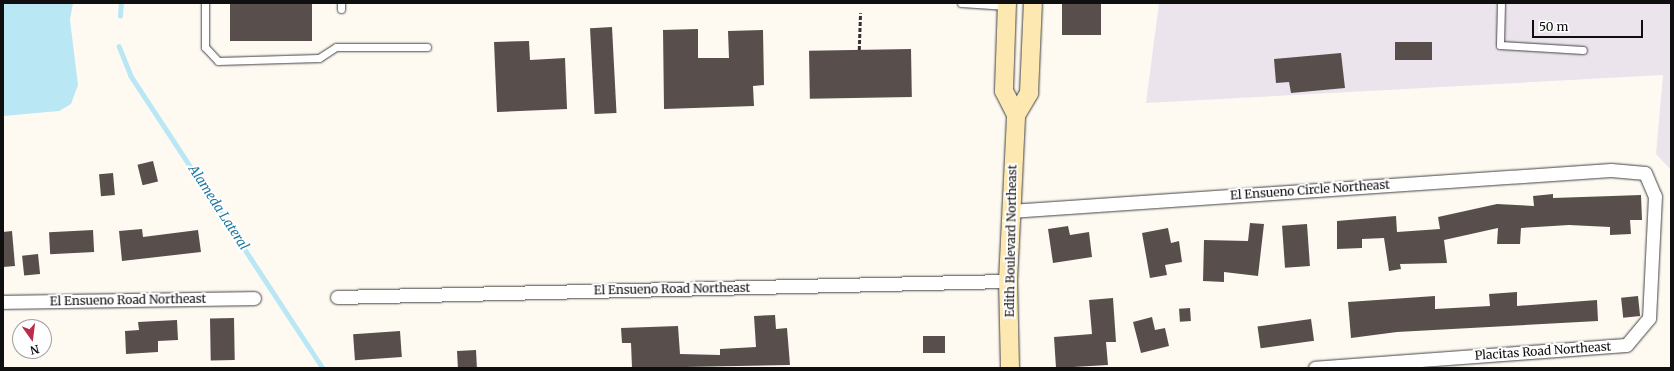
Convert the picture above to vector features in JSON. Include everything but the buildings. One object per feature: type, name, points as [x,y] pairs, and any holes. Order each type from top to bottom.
[{"type":"street","name":"Edith Boulevard Northeast","points":[[1010,368],[1008,281],[1010,211],[1016,115],[1029,94],[1033,3]]},
{"type":"street","points":[[1007,4],[1004,91],[1016,115]]},
{"type":"street","name":"El Ensueno Circle Northeast","points":[[1010,211],[1611,170],[1645,174],[1656,196],[1649,318],[1626,345]]},
{"type":"street","name":"El Ensueno Road Northeast","points":[[337,297],[1008,281]]},
{"type":"street","name":"El Ensueno Road Northeast","points":[[3,302],[254,298]]},
{"type":"street","name":"Placitas Road Northeast","points":[[1315,368],[1626,345]]},
{"type":"lane","points":[[205,3],[205,47],[218,61],[319,58],[336,47],[427,47]]},
{"type":"lane","points":[[957,3],[1007,4]]},
{"type":"lane","points":[[1501,3],[1500,45],[1583,50]]},
{"type":"path","points":[[859,50],[860,13]]},
{"type":"shaded area","points":[[1159,3],[1671,3],[1671,170],[1656,154],[1663,75],[1146,103]]},
{"type":"water","points":[[3,3],[73,3],[70,20],[78,85],[71,104],[59,111],[3,116]]},
{"type":"waterway","points":[[120,16],[121,3]]},
{"type":"waterway","name":"Alameda Lateral","points":[[119,46],[131,76],[323,368]]}]
